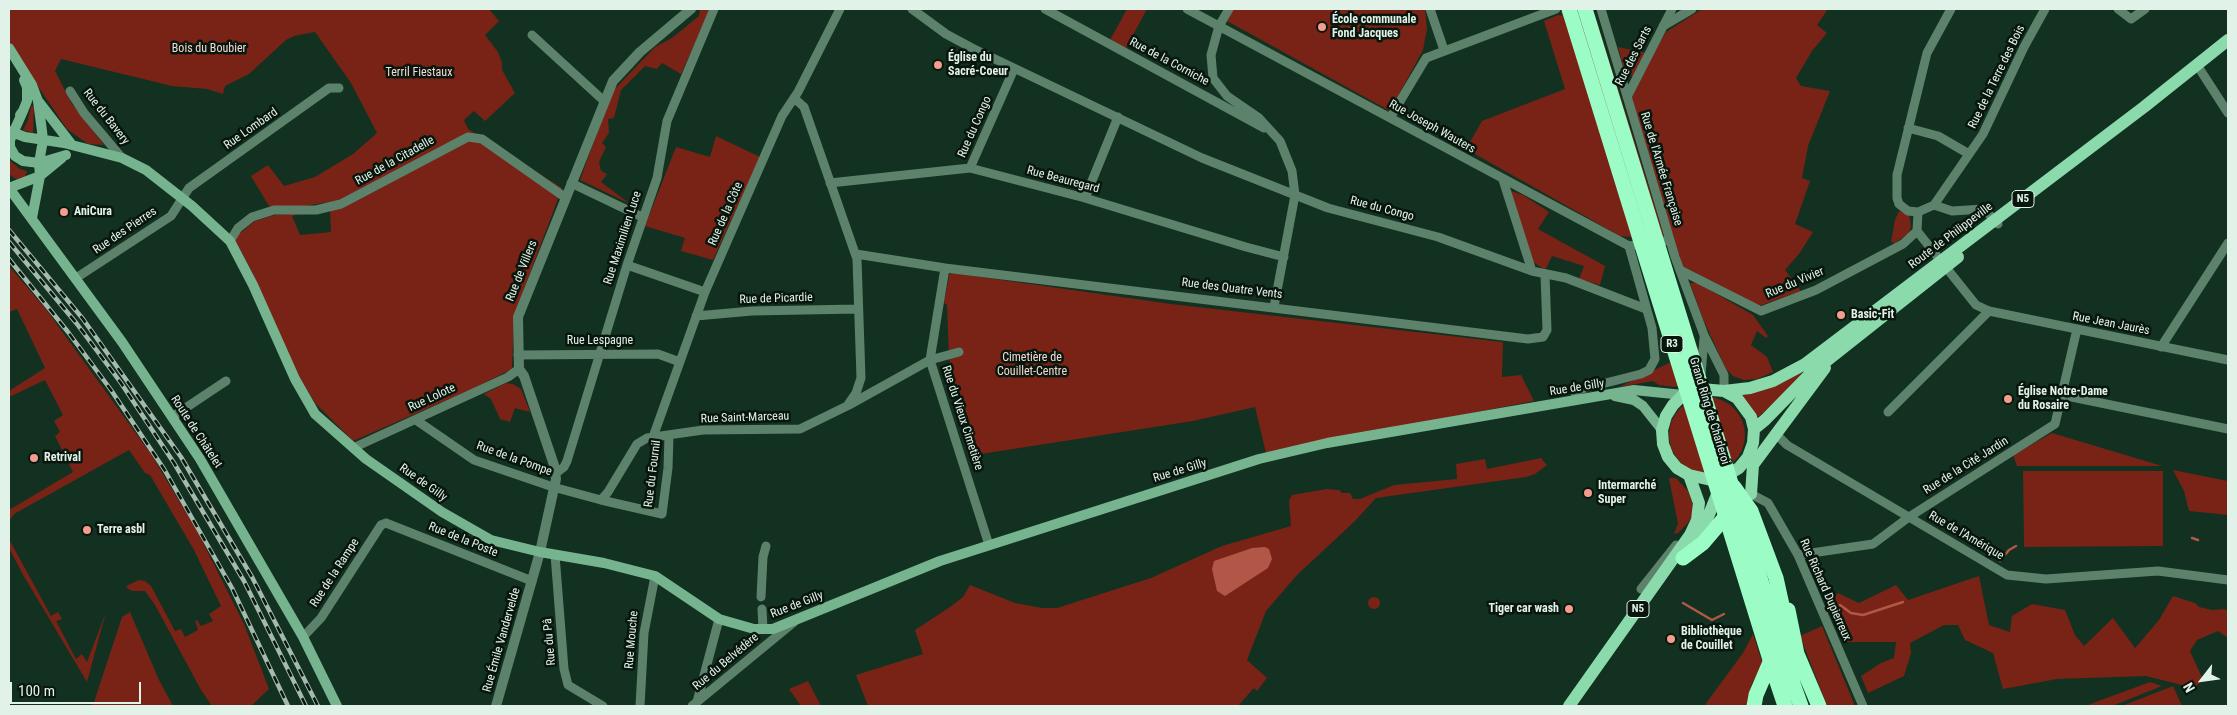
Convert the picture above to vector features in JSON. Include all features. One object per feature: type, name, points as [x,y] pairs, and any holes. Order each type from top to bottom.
[{"type":"highway","name":"Grand Ring de Charleroi","points":[[1569,9],[1783,677],[1801,706]]},
{"type":"highway","name":"Grand Ring de Charleroi","points":[[1585,9],[1783,677],[1786,706]]},
{"type":"highway","points":[[1723,477],[1751,512],[1776,578],[1783,617],[1780,640],[1756,695],[1754,706]]},
{"type":"highway","points":[[1751,494],[1785,586],[1797,654],[1818,706]]},
{"type":"highway","points":[[1683,558],[1703,543],[1733,510],[1742,508],[1751,512]]},
{"type":"main road","name":"Route de Philippeville","points":[[2198,67],[2228,40]]},
{"type":"main road","name":"Route de Philippeville","points":[[1754,429],[1810,374],[1942,265],[2198,67],[2228,47]]},
{"type":"main road","points":[[9,49],[32,85],[38,101],[43,140],[39,163],[40,176],[32,218]]},
{"type":"main road","points":[[9,49],[27,87],[27,101],[23,111],[10,129],[10,147],[15,156],[23,161],[39,163],[86,149]]},
{"type":"main road","points":[[38,101],[72,145]]},
{"type":"main road","name":"Rue de Gilly","points":[[10,129],[25,137],[72,145],[122,158],[146,170],[183,199],[230,241],[253,285],[295,379],[315,414],[366,459],[442,512],[491,540],[540,552],[604,563],[655,576],[720,619],[736,625],[773,629],[940,561],[1259,459],[1327,443],[1634,390],[1683,395]]},
{"type":"main road","points":[[9,188],[40,176],[66,155]]},
{"type":"main road","name":"Route de Châtelet","points":[[9,188],[122,342],[200,459],[303,637],[337,706]]},
{"type":"main road","name":"Route de Philippeville","points":[[1683,395],[1701,389],[1724,391],[1750,388],[1773,381],[1796,370],[1942,265]]},
{"type":"main road","name":"N5","points":[[1662,430],[1668,457],[1677,468],[1689,475],[1711,480],[1723,477],[1746,463],[1775,433],[1832,357]]},
{"type":"main road","points":[[1724,391],[1737,398],[1745,407],[1754,429]]},
{"type":"main road","points":[[1611,395],[1634,400],[1643,406],[1662,430]]},
{"type":"main road","points":[[1662,430],[1666,416],[1673,404],[1683,395]]},
{"type":"main road","name":"N5","points":[[1746,463],[1753,443],[1754,429]]},
{"type":"main road","points":[[1746,463],[1743,480],[1751,494]]},
{"type":"main road","name":"N5","points":[[1746,463],[1751,469],[1751,494]]},
{"type":"main road","name":"N5","points":[[1569,706],[1679,552],[1697,520],[1698,497],[1689,475]]},
{"type":"main road","name":"N5","points":[[1579,706],[1704,527],[1723,477]]},
{"type":"street","name":"Rue de Villers","points":[[532,581],[540,552],[555,474],[554,465],[524,376],[519,369],[518,317],[613,81],[640,52],[691,9]]},
{"type":"street","name":"Rue Maximilien Luce","points":[[555,474],[564,468],[567,461],[627,265],[657,178],[667,121],[714,9]]},
{"type":"street","name":"Rue de la Côte","points":[[653,437],[705,292],[782,116],[794,98],[840,9]]},
{"type":"street","name":"Rue du Congo","points":[[912,9],[946,34],[1014,69],[1202,158],[1328,208],[1438,238],[1545,275],[1566,278],[1646,309]]},
{"type":"street","name":"Rue de la Corniche","points":[[1045,9],[1262,126],[1280,141]]},
{"type":"street","name":"Rue Joseph Wauters","points":[[1187,9],[1629,246]]},
{"type":"street","points":[[1229,9],[1219,26],[1211,55],[1213,78],[1226,96],[1259,118],[1280,141],[1292,171],[1295,195],[1274,307]]},
{"type":"street","points":[[1430,9],[1444,50]]},
{"type":"street","points":[[1390,118],[1426,58],[1556,9]]},
{"type":"street","name":"Rue de l'Armée Française","points":[[1601,9],[1670,240],[1704,335],[1724,375],[1724,391]]},
{"type":"street","name":"Rue des Sarts","points":[[1627,97],[1672,9]]},
{"type":"street","name":"Rue des Sarts","points":[[1663,26],[1692,9]]},
{"type":"street","points":[[1951,9],[1927,54],[1897,175],[1897,198],[1899,204],[1908,211],[1918,212],[1934,205],[1952,212],[1984,209],[1997,222]]},
{"type":"street","name":"Rue de la Terre des Bois","points":[[1934,205],[1984,134],[2024,47],[2045,9]]},
{"type":"street","points":[[2118,9],[2131,19],[2145,9]]},
{"type":"street","points":[[532,36],[604,101]]},
{"type":"street","points":[[2198,67],[2228,113]]},
{"type":"street","name":"Rue du Congo","points":[[970,168],[1014,69]]},
{"type":"street","name":"Rue Lombard","points":[[183,199],[189,188],[196,182],[329,88],[339,88]]},
{"type":"street","name":"Rue du Bavery","points":[[70,91],[84,113],[122,158]]},
{"type":"street","points":[[794,98],[804,107],[857,259],[857,309],[861,378],[856,393],[847,406]]},
{"type":"street","points":[[1085,198],[1118,117]]},
{"type":"street","points":[[1908,128],[1938,136],[1969,154]]},
{"type":"street","name":"Rue de la Citadelle","points":[[230,241],[238,228],[252,217],[274,210],[316,210],[341,204],[468,137],[482,139],[566,198]]},
{"type":"street","name":"Rue Beauregard","points":[[830,183],[970,168],[1085,198],[1284,257]]},
{"type":"street","points":[[1504,180],[1532,271]]},
{"type":"street","points":[[571,183],[642,218]]},
{"type":"street","name":"Rue des Pierres","points":[[76,278],[171,216],[183,199]]},
{"type":"street","points":[[1918,212],[1916,231],[1942,265]]},
{"type":"street","name":"Rue du Vivier","points":[[1680,270],[1761,311],[1816,290],[1903,244],[1916,231]]},
{"type":"street","points":[[1574,400],[1578,390],[1641,374],[1653,365],[1655,359],[1646,309],[1629,246],[1670,240]]},
{"type":"street","points":[[2161,347],[2228,243]]},
{"type":"street","name":"Rue des Quatre Vents","points":[[856,254],[945,268],[1274,307],[1528,340],[1544,337],[1547,330],[1545,275]]},
{"type":"street","points":[[627,265],[705,292]]},
{"type":"street","name":"Rue Jean Jaurès","points":[[1942,265],[1976,305],[1989,311],[2228,360]]},
{"type":"street","name":"Rue du Vieux Cimetière","points":[[945,268],[930,360],[989,545]]},
{"type":"street","name":"Rue de Picardie","points":[[696,316],[752,311],[857,309]]},
{"type":"street","points":[[1888,412],[1989,311]]},
{"type":"street","name":"Rue de la Cité Jardin","points":[[1798,555],[1873,544],[1909,517],[2055,424],[2077,329]]},
{"type":"street","name":"Rue de l'Armée Française","points":[[1701,389],[1704,335]]},
{"type":"street","name":"Rue Saint-Marceau","points":[[653,437],[703,430],[800,429],[847,406],[930,360],[959,352]]},
{"type":"street","name":"Rue Lespagne","points":[[518,355],[658,354],[680,362]]},
{"type":"street","name":"Rue Lolote","points":[[353,448],[508,377],[519,369]]},
{"type":"street","points":[[172,417],[226,381]]},
{"type":"street","points":[[2062,395],[2228,429]]},
{"type":"street","name":"Rue de la Pompe","points":[[416,420],[474,460],[553,487]]},
{"type":"street","name":"Rue de l'Amérique","points":[[1775,433],[1787,444],[2007,575],[2046,579],[2158,571],[2228,580]]},
{"type":"street","name":"Rue du Fournil","points":[[601,500],[662,514],[670,436]]},
{"type":"street","points":[[553,487],[601,500],[608,492],[637,444],[653,437]]},
{"type":"street","name":"Rue Richard Dupierreux","points":[[1751,494],[1768,503],[1798,555],[1863,706]]},
{"type":"street","points":[[1641,589],[1697,520]]},
{"type":"street","name":"Rue de la Rampe","points":[[303,637],[321,618],[382,524],[386,522]]},
{"type":"street","name":"Rue de la Poste","points":[[386,522],[532,581]]},
{"type":"street","points":[[762,597],[763,556],[766,546]]},
{"type":"street","name":"Rue du Pâ","points":[[555,555],[564,669],[568,685],[603,706]]},
{"type":"street","name":"Rue Mouche","points":[[640,706],[644,633],[655,576]]},
{"type":"street","name":"Rue Émile Vandervelde","points":[[496,706],[532,581]]},
{"type":"street","points":[[762,609],[763,629]]},
{"type":"street","points":[[695,704],[720,619]]},
{"type":"street","name":"Rue du Belvédère","points":[[695,704],[798,619]]},
{"type":"green space","points":[[9,9],[489,9],[499,21],[485,35],[498,52],[502,63],[502,70],[515,93],[485,121],[474,111],[464,120],[468,129],[562,188],[514,316],[512,369],[472,389],[353,441],[315,403],[294,368],[253,274],[234,238],[255,221],[275,215],[303,213],[292,216],[300,235],[331,232],[331,202],[282,209],[269,206],[251,176],[268,165],[284,186],[315,177],[353,154],[377,133],[351,83],[315,32],[294,36],[286,40],[249,74],[225,86],[223,94],[207,89],[172,86],[61,59],[55,71],[72,104],[104,145],[88,144],[67,129],[9,41]]},
{"type":"green space","points":[[700,9],[709,9],[709,12],[681,74],[662,63],[657,69],[645,66],[621,90],[614,118],[608,119],[609,133],[602,143],[606,147],[599,162],[601,171],[607,174],[601,182],[630,204],[580,180],[612,92],[655,47],[672,38],[699,16]]},
{"type":"green space","points":[[1127,9],[1147,9],[1125,50],[1109,42]]},
{"type":"green space","points":[[1233,9],[1425,9],[1427,29],[1423,50],[1390,111],[1227,21]]},
{"type":"green space","points":[[1593,9],[1664,236],[1632,241],[1631,237],[1620,236],[1466,149],[1482,121],[1565,89],[1544,21],[1558,15],[1562,16],[1561,11]]},
{"type":"green space","points":[[1702,9],[1828,9],[1817,25],[1827,33],[1812,51],[1796,78],[1801,86],[1830,91],[1808,146],[1802,178],[1810,181],[1795,224],[1813,232],[1799,254],[1785,270],[1801,291],[1759,306],[1682,266],[1631,99],[1648,62],[1666,32]]},
{"type":"green space","points":[[1618,47],[1646,53],[1633,77],[1624,70]]},
{"type":"green space","points":[[31,106],[34,107],[33,133],[23,130],[28,120]]},
{"type":"green space","points":[[716,136],[760,157],[713,260],[681,251],[685,238],[645,226],[676,147],[710,157]]},
{"type":"green space","points":[[9,160],[20,169],[27,171],[25,177],[16,179],[9,174]]},
{"type":"green space","points":[[1511,191],[1523,195],[1549,212],[1538,229],[1605,266],[1600,285],[1579,279],[1584,266],[1552,256],[1545,270],[1532,261],[1510,196]]},
{"type":"green space","points":[[1899,211],[1909,214],[1911,226],[1909,233],[1895,243],[1891,242],[1895,220]]},
{"type":"green space","points":[[9,266],[45,308],[151,454],[197,531],[244,624],[269,689],[251,706],[212,706],[201,690],[155,605],[145,591],[133,591],[126,586],[139,580],[145,581],[151,586],[175,631],[181,629],[185,637],[198,630],[195,621],[197,620],[201,626],[213,621],[209,614],[221,606],[194,550],[150,475],[145,473],[129,450],[14,514],[9,521],[9,510],[73,472],[55,436],[60,432],[54,421],[63,415],[45,380],[9,397],[9,391],[45,368],[17,309],[9,312]]},
{"type":"green space","name":"Cimetière de Couillet-Centre","points":[[952,273],[1171,304],[1503,342],[1502,377],[1521,375],[1534,401],[1266,453],[1255,407],[1193,421],[968,456],[949,358],[947,305],[944,303],[949,275]]},
{"type":"green space","points":[[1690,283],[1698,283],[1753,315],[1768,336],[1766,338],[1757,331],[1751,345],[1767,357],[1773,372],[1757,379],[1744,380],[1733,376],[1726,369],[1703,319]]},
{"type":"green space","points":[[1698,347],[1705,370],[1689,383],[1674,387],[1659,385],[1653,381],[1619,387],[1669,363]]},
{"type":"green space","points":[[1803,372],[1756,419],[1740,396],[1767,389]]},
{"type":"green space","points":[[506,383],[513,384],[521,389],[530,412],[515,408],[510,422],[500,419],[491,399],[484,394]]},
{"type":"green space","points":[[1700,397],[1714,397],[1728,403],[1739,414],[1743,420],[1745,435],[1743,450],[1734,462],[1722,471],[1700,473],[1686,467],[1675,456],[1669,442],[1669,428],[1675,414],[1686,403]]},
{"type":"green space","points":[[2052,433],[2162,466],[2017,466],[2013,455]]},
{"type":"green space","points":[[1541,458],[1547,465],[1535,474],[1526,477],[1376,498],[1355,521],[1297,575],[1266,611],[1247,660],[1267,678],[1257,691],[1254,688],[1238,706],[868,706],[856,675],[923,654],[915,630],[963,597],[970,585],[1015,603],[1042,608],[1057,608],[1151,578],[1222,546],[1291,526],[1289,501],[1292,495],[1327,489],[1350,493],[1353,499],[1360,499],[1394,485],[1457,479],[1456,464],[1485,459],[1487,469]]},
{"type":"green space","points":[[2173,470],[2228,481],[2228,515],[2189,511],[2184,491]]},
{"type":"green space","points":[[2023,471],[2163,471],[2163,546],[2024,547]]},
{"type":"green space","points":[[1669,478],[1676,478],[1688,491],[1694,508],[1693,516],[1687,524],[1678,533],[1674,534],[1678,524]]},
{"type":"green space","points":[[9,539],[51,616],[58,612],[62,619],[56,621],[76,659],[82,654],[87,662],[106,612],[87,682],[22,573],[9,548]]},
{"type":"green space","points":[[1979,576],[1989,625],[2010,632],[2012,616],[2032,604],[2065,610],[2075,635],[2084,646],[2113,618],[2135,648],[2159,620],[2173,596],[2195,603],[2199,607],[2228,611],[2228,638],[2218,631],[2197,640],[2190,651],[2203,680],[2194,688],[2146,676],[2057,679],[2003,689],[1993,653],[1965,640],[1958,625],[1944,625],[1910,643],[1911,653],[1904,676],[1868,693],[1861,676],[1881,663],[1894,658],[1896,642],[1846,642],[1828,603],[1838,593],[1859,603],[1896,585],[1908,600]]},
{"type":"green space","points":[[1374,597],[1380,603],[1374,609],[1368,603]]},
{"type":"green space","points":[[130,612],[159,680],[173,706],[90,706],[94,702],[122,617]]},
{"type":"green space","points":[[1822,626],[1855,706],[1827,706],[1800,636]]},
{"type":"green space","points":[[1753,634],[1763,665],[1752,683],[1746,706],[1704,706],[1743,653]]},
{"type":"green space","points":[[808,681],[821,706],[801,706],[789,689]]},
{"type":"green space","points":[[2150,682],[2162,686],[2112,706],[2085,706]]},
{"type":"green space","points":[[2173,686],[2182,706],[2122,706]]},
{"type":"shaded area","points":[[1265,547],[1269,549],[1272,559],[1268,568],[1225,596],[1217,591],[1212,569],[1214,561],[1252,548]]},
{"type":"waterway","points":[[2192,538],[2198,540]]},
{"type":"waterway","points":[[2000,561],[2009,550],[2016,546]]},
{"type":"waterway","points":[[1840,605],[1851,613],[1863,615],[1903,602]]},
{"type":"waterway","points":[[1683,603],[1712,620],[1724,614]]},
{"type":"railway","points":[[9,230],[83,319],[181,457],[252,577],[318,706]]},
{"type":"railway","points":[[9,242],[77,324],[121,383],[174,463],[244,581],[306,706]]},
{"type":"railway","points":[[9,259],[68,332],[111,390],[164,469],[232,588],[288,706]]},
{"type":"place","name":"École communale Fond Jacques","points":[[1322,27]]},
{"type":"place","name":"Église du Sacré-Coeur","points":[[938,65]]},
{"type":"place","name":"AniCura","points":[[64,212]]},
{"type":"place","name":"Basic-Fit","points":[[1841,315]]},
{"type":"place","name":"Église Notre-Dame du Rosaire","points":[[2008,399]]},
{"type":"place","name":"Retrival","points":[[34,458]]},
{"type":"place","name":"Intermarché Super","points":[[1588,493]]},
{"type":"place","name":"Terre asbl","points":[[87,530]]},
{"type":"place","name":"Tiger car wash","points":[[1569,609]]},
{"type":"place","name":"Bibliothèque de Couillet","points":[[1671,639]]},
{"type":"park label","name":"Bois du Boubier","points":[[209,49]]},
{"type":"park label","name":"Terril Fiestaux","points":[[419,73]]}]
